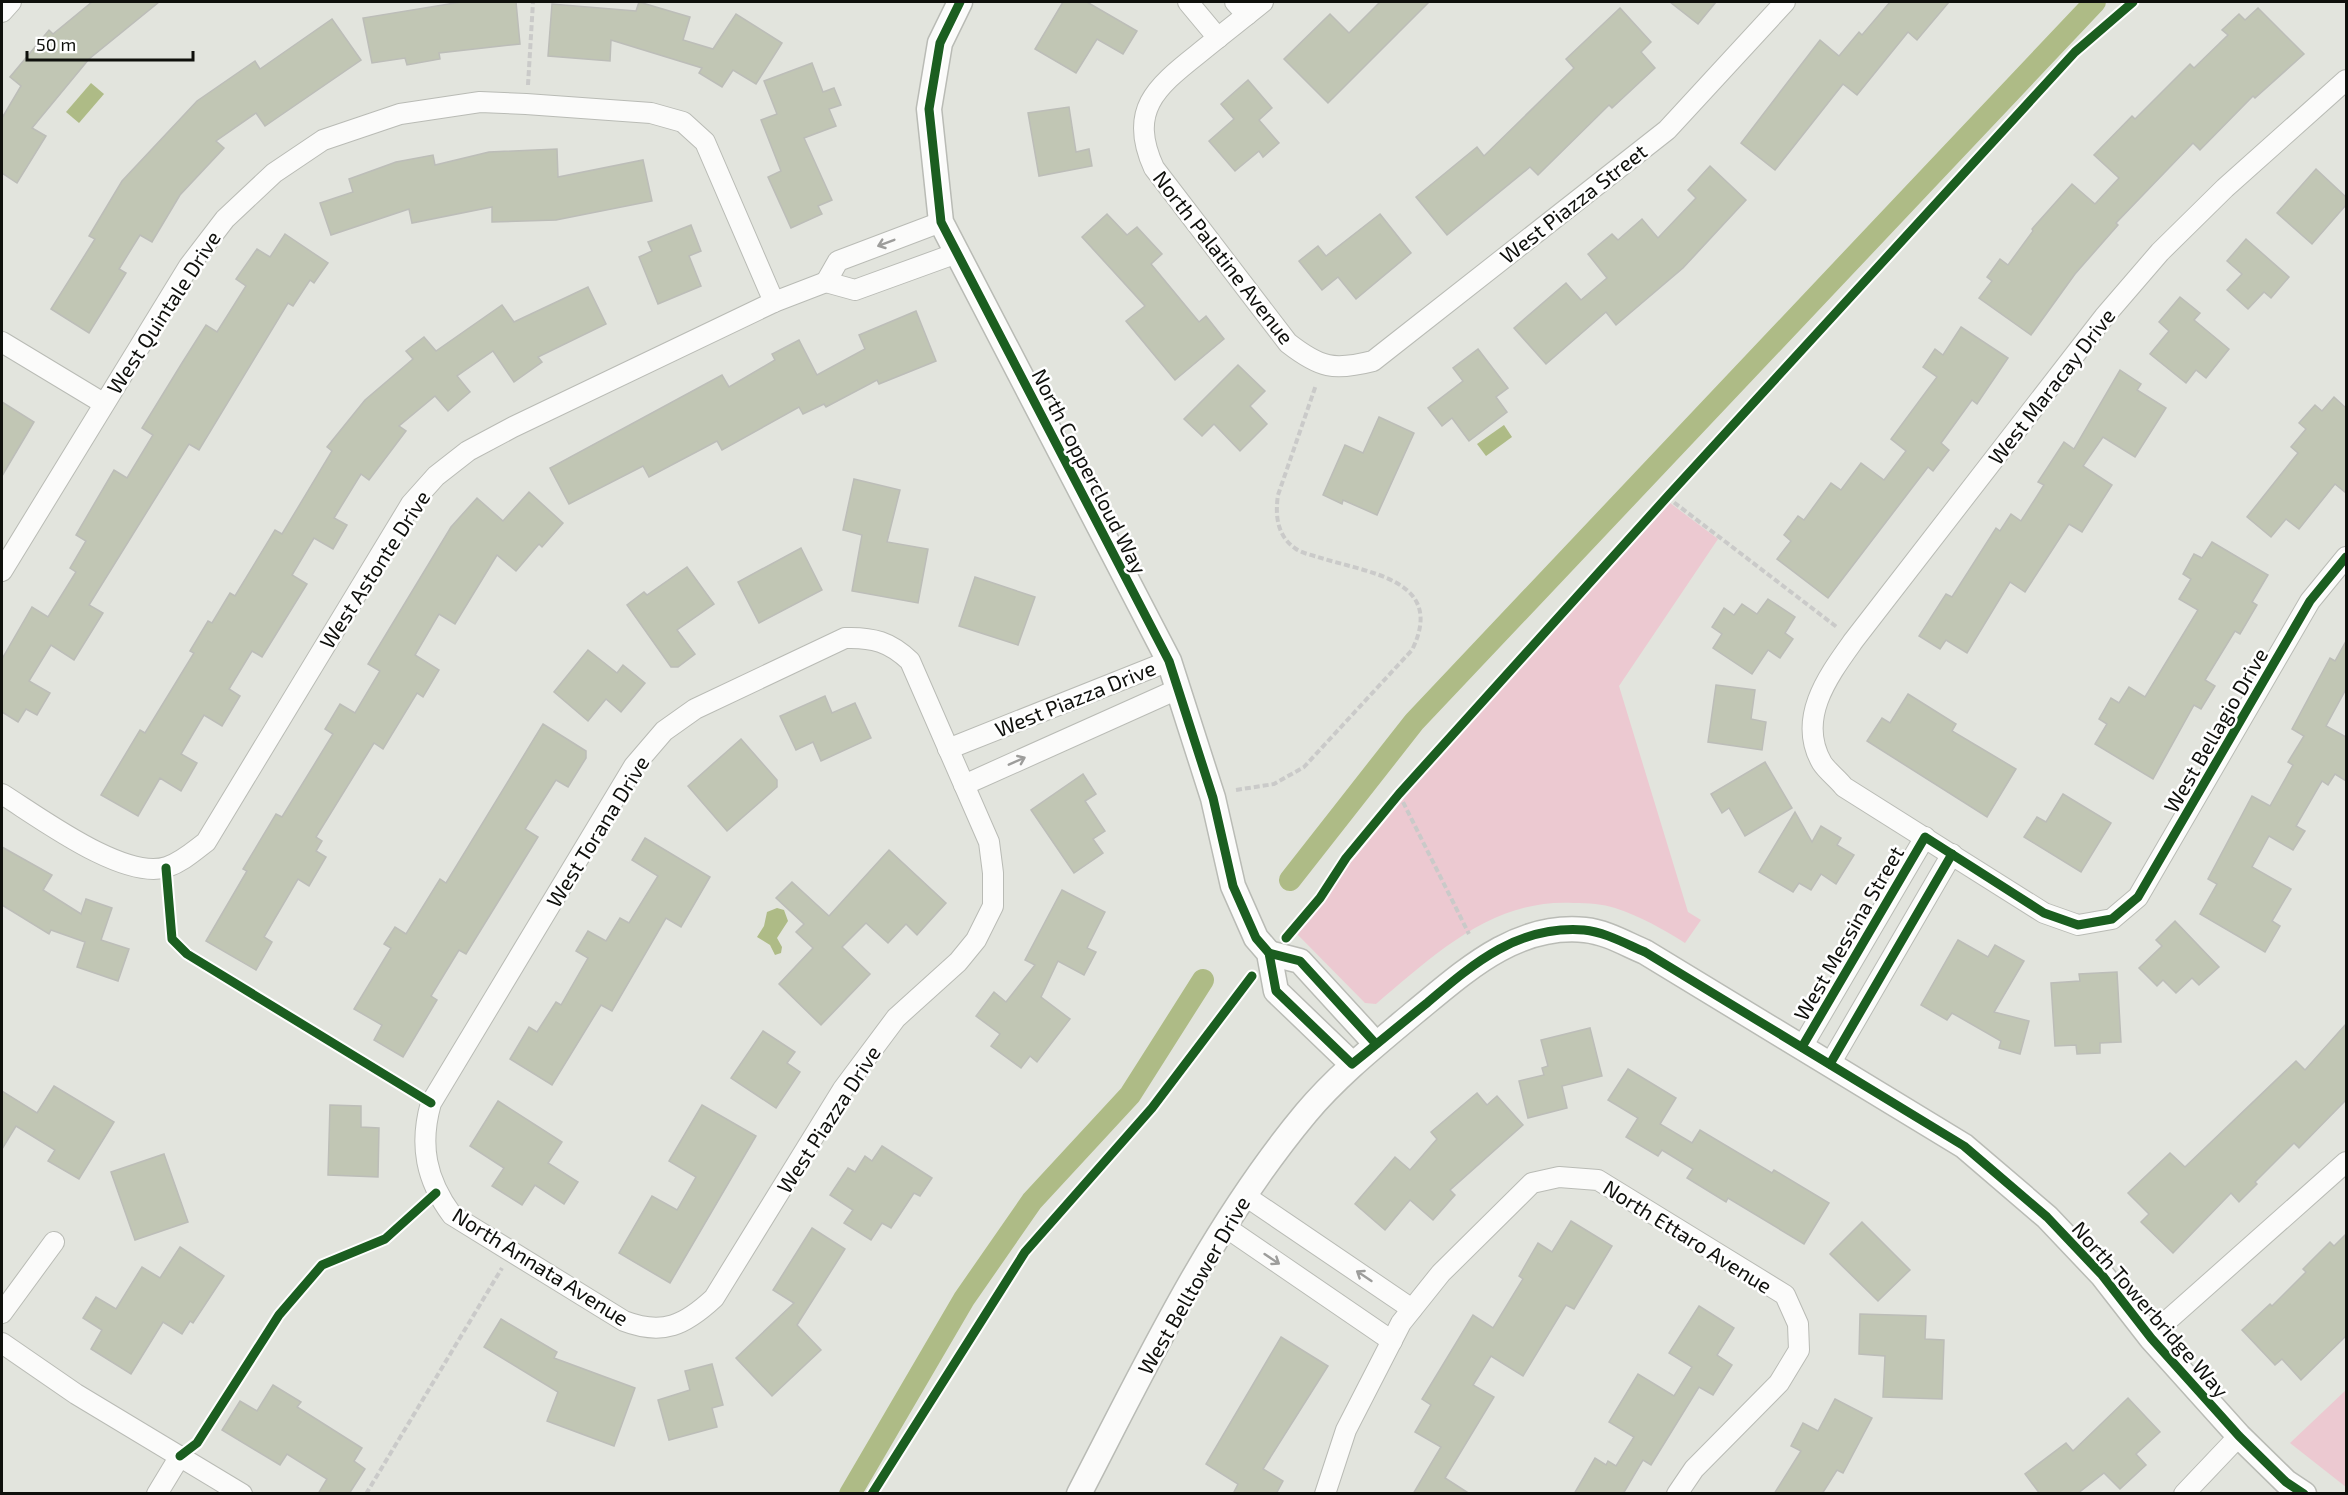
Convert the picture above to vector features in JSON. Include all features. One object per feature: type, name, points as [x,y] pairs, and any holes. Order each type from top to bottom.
[{"type":"street","points":[[2,12],[11,2]]},
{"type":"street","name":"North Coppercloud Way","points":[[960,2],[940,43],[929,109],[941,222],[1169,661],[1213,798],[1233,886],[1256,938],[1269,953],[1276,991],[1352,1064]]},
{"type":"street","points":[[1188,2],[1218,38],[1241,8],[1263,2]]},
{"type":"street","name":"West Piazza Street","points":[[1335,368],[1374,361],[1667,130],[1785,2]]},
{"type":"street","name":"North Palatine Avenue","points":[[1218,38],[1163,82],[1150,102],[1144,123],[1144,146],[1154,168],[1288,343],[1308,359],[1335,368]]},
{"type":"street","name":"West Maracay Drive","points":[[1925,837],[1845,787],[1822,763],[1812,733],[1815,705],[1827,678],[2104,317],[2160,252],[2225,188],[2346,80]]},
{"type":"street","name":"West Quintale Drive","points":[[2,571],[189,266],[225,219],[274,173],[323,140],[400,114],[480,102],[651,113],[683,122],[705,142],[774,302]]},
{"type":"street","points":[[941,222],[838,261],[826,282],[855,290],[957,253]]},
{"type":"street","name":"West Astonte Drive","points":[[2,794],[114,862],[139,869],[166,868],[186,858],[206,842],[411,504],[436,476],[468,451],[513,427],[774,302],[826,282]]},
{"type":"street","points":[[2,342],[103,403]]},
{"type":"street","name":"West Bellagio Drive","points":[[1952,854],[2044,913],[2079,925],[2112,920],[2138,897],[2310,602],[2346,557]]},
{"type":"street","name":"West Torana Drive","points":[[425,1145],[425,1125],[436,1092],[634,766],[664,730],[695,708],[845,638],[864,638],[883,641],[896,648],[910,661],[948,749]]},
{"type":"street","name":"West Piazza Drive","points":[[948,749],[1169,661]]},
{"type":"street","name":"West Piazza Drive","points":[[665,1328],[692,1319],[714,1298],[843,1089],[896,1018],[958,962],[976,940],[993,906],[993,873],[989,842],[964,785],[1178,689]]},
{"type":"street","points":[[948,749],[964,785]]},
{"type":"street","points":[[1830,1064],[1952,854],[1925,837]]},
{"type":"street","name":"West Messina Street","points":[[1802,1047],[1925,837]]},
{"type":"street","name":"North Towerbridge Way","points":[[1352,1064],[1483,957],[1511,942],[1552,931],[1586,930],[1617,939],[1645,952],[1964,1146],[2047,1217],[2102,1275],[2151,1338],[2239,1436],[2286,1482],[2304,1494]]},
{"type":"street","points":[[1269,953],[1300,961],[1376,1044]]},
{"type":"street","name":"West Belltower Drive","points":[[1079,1494],[1144,1369],[1224,1226],[1244,1195],[1306,1113],[1352,1064]]},
{"type":"street","name":"North Annata Avenue","points":[[425,1145],[436,1193],[453,1215],[624,1321],[642,1328],[665,1328]]},
{"type":"street","points":[[2151,1338],[2168,1320],[2346,1162]]},
{"type":"street","name":"North Ettaro Avenue","points":[[1412,1309],[1441,1273],[1532,1183],[1559,1177],[1598,1180],[1785,1295],[1798,1323],[1799,1350],[1779,1383],[1694,1468],[1677,1494]]},
{"type":"street","points":[[1244,1195],[1412,1309],[1401,1323],[1346,1430],[1325,1494]]},
{"type":"street","points":[[1224,1226],[1392,1341]]},
{"type":"street","points":[[2,1313],[54,1242]]},
{"type":"street","points":[[2,1343],[76,1394],[242,1494]]},
{"type":"street","points":[[2184,1494],[2239,1436]]},
{"type":"street","points":[[157,1494],[180,1456]]},
{"type":"path","points":[[526,104],[534,2]]},
{"type":"path","points":[[1236,790],[1274,784],[1304,767],[1412,650],[1421,632],[1422,616],[1418,602],[1410,590],[1395,581],[1297,550],[1278,527],[1276,514],[1278,495],[1316,385]]},
{"type":"path","points":[[1667,497],[1841,631]]},
{"type":"path","points":[[1399,794],[1469,934]]},
{"type":"path","points":[[366,1494],[512,1252]]},
{"type":"shaded area","points":[[91,83],[104,94],[79,123],[66,112]]},
{"type":"shaded area","points":[[1504,425],[1512,437],[1486,456],[1477,444]]},
{"type":"shaded area","points":[[1670,503],[1718,539],[1619,686],[1688,912],[1701,920],[1685,943],[1642,919],[1606,906],[1579,903],[1545,904],[1517,910],[1466,933],[1376,1004],[1365,1003],[1297,934],[1312,918],[1357,852],[1480,711]]},
{"type":"shaded area","points":[[777,908],[784,910],[788,921],[777,938],[782,947],[781,953],[775,955],[770,945],[757,937],[764,926],[767,912]]},
{"type":"shaded area","points":[[2346,1390],[2346,1487],[2290,1443]]},
{"type":"building","points":[[92,2],[159,2],[89,59],[32,128],[46,136],[17,183],[2,173],[2,118],[21,86],[10,77],[49,30],[53,34]]},
{"type":"building","points":[[461,2],[516,2],[520,44],[439,53],[440,59],[407,65],[405,58],[372,63],[363,18]]},
{"type":"building","points":[[639,2],[690,17],[683,40],[713,49],[736,14],[782,43],[756,84],[733,70],[722,87],[699,73],[702,68],[611,40],[610,61],[548,56],[552,4],[636,11]]},
{"type":"building","points":[[1063,2],[1087,2],[1137,31],[1123,54],[1097,39],[1076,73],[1035,49]]},
{"type":"building","points":[[1380,2],[1429,2],[1328,103],[1284,59],[1330,14],[1349,33]]},
{"type":"building","points":[[1670,2],[1716,2],[1698,24]]},
{"type":"building","points":[[1890,2],[1949,2],[1917,40],[1908,32],[1857,95],[1843,84],[1775,170],[1741,143],[1820,40],[1839,56],[1859,32],[1862,35]]},
{"type":"building","points":[[1620,8],[1651,42],[1641,52],[1655,68],[1612,108],[1609,105],[1538,175],[1530,167],[1447,235],[1416,197],[1477,147],[1484,156],[1574,68],[1566,59]]},
{"type":"building","points":[[2258,8],[2304,54],[2255,98],[2253,96],[2200,150],[2193,143],[2116,223],[2118,225],[2075,274],[2031,335],[1979,298],[1992,281],[1987,277],[2000,259],[2008,265],[2033,231],[2032,229],[2072,184],[2095,204],[2119,178],[2094,155],[2132,116],[2135,119],[2190,64],[2194,68],[2228,35],[2222,30],[2239,14],[2245,20]]},
{"type":"building","points":[[332,19],[361,60],[265,126],[256,113],[216,141],[224,148],[180,195],[152,242],[140,235],[119,269],[126,273],[89,333],[51,309],[95,239],[89,236],[122,181],[197,101],[255,61],[260,69]]},
{"type":"building","points":[[812,63],[823,92],[834,88],[841,105],[829,109],[836,126],[804,138],[832,200],[818,206],[822,214],[791,228],[768,177],[781,171],[761,120],[777,114],[764,81]]},
{"type":"building","points":[[1248,80],[1272,108],[1259,120],[1279,143],[1263,157],[1259,151],[1235,171],[1209,141],[1234,119],[1221,104]]},
{"type":"building","points":[[1069,107],[1076,152],[1089,149],[1092,166],[1039,176],[1028,113]]},
{"type":"building","points":[[557,149],[558,177],[643,160],[652,201],[556,220],[492,222],[492,207],[412,223],[409,209],[331,235],[320,203],[353,192],[349,179],[396,162],[433,155],[435,165],[489,152]]},
{"type":"building","points":[[1710,166],[1746,200],[1683,268],[1616,325],[1606,312],[1546,364],[1514,328],[1566,283],[1581,300],[1607,278],[1588,254],[1612,234],[1618,240],[1642,219],[1658,238],[1696,198],[1688,190]]},
{"type":"building","points":[[2316,169],[2346,197],[2346,205],[2312,244],[2277,213]]},
{"type":"building","points":[[1107,214],[1127,235],[1137,227],[1162,254],[1151,264],[1199,322],[1206,316],[1224,339],[1175,380],[1126,321],[1145,306],[1082,237]]},
{"type":"building","points":[[1380,214],[1411,253],[1356,299],[1338,277],[1322,290],[1299,261],[1318,246],[1326,256]]},
{"type":"building","points":[[691,225],[701,251],[689,256],[701,286],[658,304],[639,257],[652,251],[648,242]]},
{"type":"building","points":[[285,234],[328,263],[314,283],[310,280],[293,306],[288,303],[199,450],[189,444],[89,605],[103,613],[74,660],[51,645],[29,681],[50,693],[37,715],[26,709],[18,722],[2,712],[2,659],[32,607],[48,617],[76,572],[70,568],[86,541],[76,535],[114,470],[127,478],[153,435],[142,428],[182,363],[206,325],[217,332],[246,286],[236,279],[257,249],[270,257]]},
{"type":"building","points":[[2246,239],[2289,277],[2271,298],[2264,292],[2248,309],[2227,290],[2242,274],[2227,261]]},
{"type":"building","points":[[588,287],[606,324],[538,357],[542,362],[514,382],[493,351],[457,376],[470,392],[448,411],[435,396],[399,426],[406,431],[369,480],[361,474],[334,518],[347,525],[333,549],[314,538],[292,575],[307,584],[262,657],[252,651],[229,689],[240,696],[222,726],[204,715],[181,754],[197,763],[181,791],[160,778],[138,816],[101,795],[140,730],[145,733],[194,653],[190,651],[208,621],[212,623],[230,593],[235,596],[275,530],[282,534],[332,451],[327,447],[365,400],[413,359],[406,351],[424,337],[436,351],[502,305],[514,322]]},
{"type":"building","points":[[2180,297],[2200,313],[2194,320],[2229,349],[2206,378],[2196,370],[2186,383],[2150,354],[2169,331],[2159,322]]},
{"type":"building","points":[[916,311],[936,361],[879,384],[877,380],[826,407],[824,404],[803,414],[799,407],[722,450],[717,441],[649,477],[643,466],[569,504],[550,468],[722,375],[729,387],[775,360],[772,354],[799,340],[817,375],[865,349],[859,335]]},
{"type":"building","points":[[1961,327],[2008,358],[1977,404],[1972,400],[1941,443],[1949,450],[1933,471],[1928,467],[1828,598],[1777,559],[1791,541],[1784,535],[1798,516],[1804,520],[1831,483],[1841,490],[1861,463],[1884,480],[1906,451],[1891,439],[1937,377],[1923,367],[1935,349],[1943,355]]},
{"type":"building","points":[[1478,349],[1508,388],[1496,397],[1507,412],[1469,441],[1452,418],[1442,426],[1428,408],[1463,381],[1453,368]]},
{"type":"building","points":[[1238,365],[1265,391],[1250,406],[1267,424],[1240,451],[1214,424],[1202,436],[1184,419]]},
{"type":"building","points":[[2120,370],[2141,384],[2137,390],[2166,408],[2135,457],[2103,437],[2083,466],[2112,485],[2082,532],[2069,524],[2025,592],[2010,582],[1967,653],[1946,640],[1940,649],[1919,636],[1946,594],[1952,597],[1996,528],[2000,531],[2011,514],[2021,521],[2044,485],[2038,482],[2064,442],[2074,449]]},
{"type":"building","points":[[2334,397],[2346,408],[2346,493],[2335,484],[2299,529],[2286,519],[2271,537],[2247,517],[2298,453],[2291,447],[2306,429],[2299,423],[2315,405],[2322,411]]},
{"type":"building","points":[[2,402],[34,422],[2,476]]},
{"type":"building","points":[[1379,417],[1414,433],[1377,515],[1343,500],[1342,504],[1323,495],[1345,445],[1363,453]]},
{"type":"building","points":[[854,479],[900,490],[887,542],[928,549],[918,603],[852,591],[862,535],[843,530]]},
{"type":"building","points":[[529,492],[563,523],[542,547],[539,544],[516,571],[497,555],[455,624],[439,614],[415,655],[439,670],[423,697],[417,693],[383,749],[374,743],[316,837],[322,841],[316,851],[326,857],[309,886],[298,879],[264,937],[272,942],[256,970],[206,941],[247,871],[243,869],[276,814],[282,817],[333,734],[325,729],[340,704],[355,713],[380,671],[368,664],[451,527],[477,498],[503,521]]},
{"type":"building","points":[[2212,542],[2268,575],[2252,602],[2257,605],[2240,634],[2235,631],[2205,680],[2215,686],[2201,709],[2194,705],[2153,779],[2095,744],[2107,724],[2099,719],[2111,698],[2119,703],[2129,687],[2145,697],[2198,610],[2179,599],[2191,579],[2183,574],[2194,554],[2202,558]]},
{"type":"building","points":[[801,548],[822,590],[759,623],[738,582]]},
{"type":"building","points":[[687,567],[714,604],[677,630],[695,654],[678,667],[671,667],[627,605],[644,592],[647,595]]},
{"type":"building","points":[[975,577],[1035,597],[1018,645],[959,626]]},
{"type":"building","points":[[1768,599],[1795,617],[1785,633],[1793,639],[1780,658],[1768,650],[1752,674],[1713,648],[1722,634],[1712,627],[1724,608],[1734,615],[1742,604],[1757,614]]},
{"type":"building","points":[[2346,641],[2346,689],[2326,726],[2346,737],[2346,781],[2335,774],[2328,785],[2322,781],[2296,826],[2305,831],[2293,850],[2269,836],[2252,867],[2291,889],[2272,921],[2280,926],[2265,952],[2200,914],[2217,884],[2208,879],[2252,796],[2270,806],[2293,765],[2288,762],[2304,736],[2292,729],[2330,658],[2335,661]]},
{"type":"building","points":[[588,650],[617,673],[623,665],[645,683],[621,712],[606,699],[588,721],[554,692]]},
{"type":"building","points":[[1716,685],[1755,690],[1751,719],[1766,722],[1762,750],[1708,742]]},
{"type":"building","points":[[1908,694],[1956,724],[1952,731],[2016,769],[1987,817],[1867,741],[1882,718],[1890,723]]},
{"type":"building","points":[[825,696],[832,713],[855,703],[871,738],[821,761],[813,742],[796,750],[780,716]]},
{"type":"building","points":[[543,724],[586,751],[586,758],[568,787],[556,780],[525,829],[538,837],[466,954],[459,950],[431,996],[437,1000],[403,1057],[374,1040],[382,1025],[354,1009],[391,948],[384,944],[395,927],[406,934],[440,879],[446,883]]},
{"type":"building","points":[[741,739],[777,780],[777,787],[727,831],[688,786]]},
{"type":"building","points":[[1765,762],[1792,808],[1745,836],[1729,808],[1722,813],[1711,794]]},
{"type":"building","points":[[1083,774],[1096,794],[1085,801],[1105,831],[1093,839],[1103,853],[1074,873],[1031,810]]},
{"type":"building","points":[[2063,794],[2111,823],[2081,872],[2024,837],[2037,817],[2046,822]]},
{"type":"building","points":[[1795,812],[1812,842],[1821,826],[1841,838],[1837,845],[1854,855],[1836,884],[1821,874],[1811,890],[1799,883],[1793,892],[1759,872]]},
{"type":"building","points":[[645,838],[710,877],[681,927],[666,918],[612,1011],[601,1005],[552,1085],[510,1059],[529,1027],[537,1032],[556,1002],[561,1005],[588,958],[576,951],[588,931],[606,941],[620,918],[629,923],[658,876],[632,860]]},
{"type":"building","points":[[2,847],[52,875],[43,890],[81,914],[86,899],[112,908],[101,940],[129,949],[118,981],[77,967],[85,942],[51,930],[49,934],[2,905]]},
{"type":"building","points":[[889,850],[946,903],[917,935],[906,924],[888,943],[866,923],[842,947],[870,974],[821,1025],[779,984],[813,948],[796,932],[804,924],[776,898],[792,882],[829,916]]},
{"type":"building","points":[[1062,890],[1105,912],[1087,948],[1096,952],[1084,975],[1058,961],[1041,997],[1070,1019],[1037,1062],[1030,1056],[1021,1068],[991,1046],[1000,1034],[976,1016],[994,992],[1006,1002],[1035,965],[1025,960]]},
{"type":"building","points":[[2175,921],[2219,967],[2199,985],[2192,978],[2176,993],[2163,980],[2157,986],[2139,968],[2162,946],[2156,940]]},
{"type":"building","points":[[1958,940],[1988,957],[1995,945],[2024,961],[1994,1012],[2029,1021],[2020,1054],[1999,1048],[2001,1041],[1952,1013],[1947,1020],[1921,1005]]},
{"type":"building","points":[[2117,972],[2121,1042],[2100,1043],[2100,1053],[2077,1054],[2076,1045],[2055,1046],[2051,983],[2080,981],[2079,974]]},
{"type":"building","points":[[2346,1024],[2346,1100],[2299,1148],[2294,1143],[2255,1182],[2257,1184],[2239,1202],[2231,1193],[2173,1253],[2141,1222],[2149,1214],[2128,1193],[2170,1153],[2185,1167],[2296,1061],[2305,1070]]},
{"type":"building","points":[[1590,1028],[1602,1076],[1562,1086],[1567,1108],[1528,1118],[1519,1081],[1544,1075],[1542,1068],[1548,1066],[1541,1040]]},
{"type":"building","points":[[763,1031],[795,1052],[787,1063],[800,1072],[776,1108],[731,1078]]},
{"type":"building","points":[[1628,1069],[1676,1098],[1660,1124],[1692,1143],[1700,1130],[1772,1173],[1774,1170],[1829,1203],[1804,1244],[1728,1198],[1726,1202],[1687,1178],[1693,1169],[1662,1150],[1658,1156],[1626,1137],[1638,1118],[1608,1100]]},
{"type":"building","points":[[54,1086],[114,1122],[79,1179],[48,1161],[55,1150],[16,1126],[2,1149],[2,1091],[37,1113]]},
{"type":"building","points":[[1477,1093],[1487,1105],[1497,1096],[1523,1125],[1450,1190],[1455,1195],[1433,1220],[1410,1200],[1385,1230],[1355,1204],[1395,1157],[1410,1170],[1437,1139],[1431,1132]]},
{"type":"building","points":[[498,1101],[562,1142],[548,1163],[578,1182],[564,1204],[535,1185],[522,1205],[492,1186],[504,1168],[470,1146]]},
{"type":"building","points":[[330,1105],[361,1106],[361,1127],[379,1128],[378,1177],[328,1175]]},
{"type":"building","points":[[702,1105],[756,1136],[670,1283],[619,1253],[652,1196],[677,1210],[696,1177],[669,1161]]},
{"type":"building","points":[[882,1146],[932,1178],[920,1196],[914,1193],[891,1228],[882,1223],[871,1240],[844,1223],[853,1210],[830,1195],[848,1168],[855,1172],[865,1156],[872,1161]]},
{"type":"building","points":[[164,1154],[188,1222],[135,1240],[111,1172]]},
{"type":"building","points":[[1571,1221],[1612,1246],[1574,1309],[1566,1305],[1523,1376],[1491,1356],[1473,1385],[1494,1397],[1445,1478],[1470,1494],[1413,1494],[1441,1447],[1415,1432],[1431,1405],[1422,1399],[1473,1315],[1493,1328],[1523,1279],[1519,1276],[1538,1243],[1552,1252]]},
{"type":"building","points":[[1862,1222],[1910,1270],[1878,1301],[1830,1254]]},
{"type":"building","points":[[812,1228],[845,1249],[797,1325],[821,1350],[772,1396],[736,1358],[794,1303],[773,1290]]},
{"type":"building","points":[[2346,1234],[2346,1336],[2301,1380],[2282,1359],[2275,1365],[2242,1330],[2270,1304],[2272,1306],[2306,1272],[2303,1269],[2330,1242],[2334,1246]]},
{"type":"building","points":[[180,1247],[224,1276],[193,1323],[190,1321],[182,1334],[163,1322],[131,1374],[91,1349],[102,1330],[83,1318],[96,1297],[116,1309],[142,1267],[160,1278]]},
{"type":"building","points":[[1699,1306],[1734,1328],[1717,1355],[1732,1365],[1713,1395],[1699,1387],[1651,1465],[1643,1460],[1623,1494],[1574,1494],[1595,1458],[1606,1465],[1608,1461],[1616,1466],[1634,1437],[1609,1422],[1638,1374],[1674,1396],[1692,1367],[1669,1353]]},
{"type":"building","points":[[1860,1314],[1926,1316],[1925,1339],[1944,1340],[1942,1399],[1883,1397],[1885,1356],[1859,1354]]},
{"type":"building","points":[[501,1319],[557,1352],[554,1358],[635,1388],[614,1446],[547,1421],[558,1392],[484,1347]]},
{"type":"building","points":[[1281,1337],[1328,1366],[1263,1469],[1283,1481],[1276,1494],[1233,1494],[1238,1484],[1206,1464]]},
{"type":"building","points":[[712,1364],[723,1405],[712,1408],[717,1427],[669,1440],[658,1400],[690,1390],[685,1371]]},
{"type":"building","points":[[273,1385],[301,1402],[297,1407],[362,1448],[354,1461],[365,1469],[349,1494],[318,1494],[327,1479],[287,1454],[280,1465],[222,1430],[240,1401],[257,1411]]},
{"type":"building","points":[[2128,1398],[2160,1432],[2136,1454],[2146,1465],[2120,1489],[2104,1473],[2077,1494],[2040,1494],[2025,1474],[2066,1443],[2073,1451]]},
{"type":"building","points":[[1835,1399],[1872,1418],[1843,1473],[1837,1470],[1822,1494],[1774,1494],[1801,1451],[1791,1446],[1803,1423],[1818,1431]]},
{"type":"waterway","points":[[1290,880],[1414,722],[2095,2]]},
{"type":"waterway","points":[[850,1494],[964,1299],[1032,1201],[1130,1095],[1203,980]]},
{"type":"cycle path","points":[[960,2],[940,43],[929,109],[941,222],[1169,661],[1213,798],[1233,886],[1256,938],[1269,953],[1276,991],[1352,1064],[1462,974],[1498,950],[1518,940],[1560,930],[1584,930],[1608,936],[1645,952],[1964,1146],[2047,1217],[2102,1275],[2151,1338],[2239,1436],[2286,1482],[2304,1494]]},
{"type":"cycle path","points":[[1286,938],[1320,898],[1346,858],[1399,794],[1667,497],[2075,52],[2133,2]]},
{"type":"cycle path","points":[[1802,1047],[1925,837],[2044,913],[2078,925],[2112,919],[2138,897],[2310,601],[2346,557]]},
{"type":"cycle path","points":[[1830,1064],[1952,854]]},
{"type":"cycle path","points":[[166,868],[172,939],[187,954],[431,1103]]},
{"type":"cycle path","points":[[1269,953],[1300,961],[1376,1044]]},
{"type":"cycle path","points":[[872,1494],[1025,1252],[1152,1108],[1252,976]]},
{"type":"cycle path","points":[[180,1456],[197,1443],[279,1315],[322,1265],[385,1239],[436,1193]]}]
